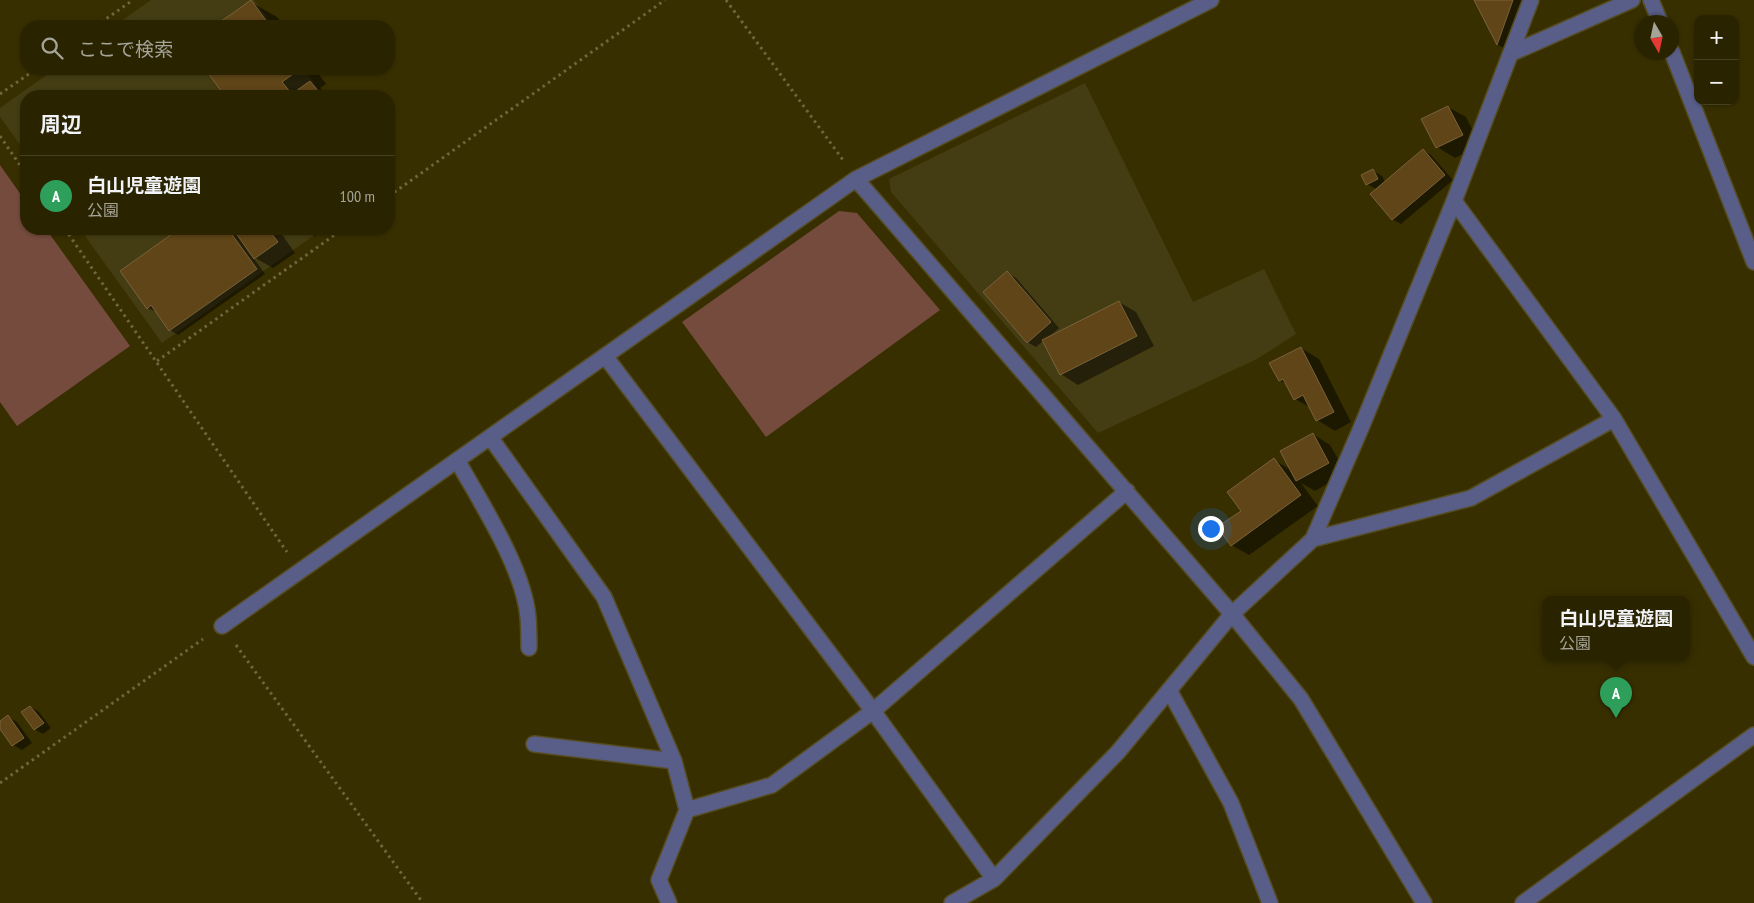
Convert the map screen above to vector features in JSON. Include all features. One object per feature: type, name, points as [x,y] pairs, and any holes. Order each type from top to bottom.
[{"type":"street","points":[[222,626],[856,179],[1211,0]]},
{"type":"street","points":[[952,903],[994,879],[1118,752],[1232,614],[1313,539],[1361,428],[1454,201],[1531,0]]},
{"type":"street","points":[[1512,53],[1632,0]]},
{"type":"street","points":[[1651,0],[1657,15]]},
{"type":"street","points":[[1675,60],[1754,262]]},
{"type":"street","points":[[856,179],[1127,491],[1232,614],[1301,699],[1424,903]]},
{"type":"street","points":[[1454,201],[1614,418],[1754,657]]},
{"type":"street","points":[[606,356],[873,711],[994,879]]},
{"type":"street","points":[[1313,539],[1471,498],[1614,418]]},
{"type":"street","points":[[490,437],[604,596],[674,762],[687,810],[659,880],[669,903]]},
{"type":"street","points":[[457,460],[499,534],[519,584],[528,616],[529,648]]},
{"type":"street","points":[[687,810],[772,785],[873,711],[1127,491]]},
{"type":"street","points":[[1169,690],[1231,803],[1270,903]]},
{"type":"street","points":[[1523,903],[1754,735]]},
{"type":"street","points":[[534,744],[674,762]]},
{"type":"path","points":[[105,20],[133,0]]},
{"type":"path","points":[[395,192],[665,0]]},
{"type":"path","points":[[726,0],[856,179]]},
{"type":"path","points":[[0,94],[27,75]]},
{"type":"path","points":[[0,136],[20,165]]},
{"type":"path","points":[[69,235],[300,571]]},
{"type":"path","points":[[157,361],[335,235]]},
{"type":"path","points":[[0,783],[222,626],[423,903]]},
{"type":"shaded area","points":[[151,0],[254,0],[269,20],[123,20]]},
{"type":"shaded area","points":[[47,75],[308,75],[319,90],[25,90]]},
{"type":"shaded area","points":[[1085,83],[1193,302],[1264,269],[1296,334],[1257,359],[1098,433],[891,192],[889,179]]},
{"type":"shaded area","points":[[20,94],[20,145],[0,117],[0,108]]},
{"type":"shaded area","points":[[0,165],[20,193],[20,235],[50,235],[130,346],[17,426],[0,402]]},
{"type":"shaded area","points":[[839,211],[857,213],[940,310],[766,437],[682,322]]},
{"type":"shaded area","points":[[84,235],[315,235],[162,343]]},
{"type":"building","points":[[251,0],[266,20],[223,20]]},
{"type":"building","points":[[1474,0],[1513,0],[1497,45]]},
{"type":"building","points":[[209,75],[292,75],[282,82],[289,90],[221,90]]},
{"type":"building","points":[[310,81],[317,90],[297,90]]},
{"type":"building","points":[[1448,106],[1463,135],[1436,148],[1421,119]]},
{"type":"building","points":[[1423,149],[1445,175],[1392,220],[1370,194]]},
{"type":"building","points":[[1373,169],[1378,179],[1366,185],[1361,175]]},
{"type":"building","points":[[171,235],[232,235],[257,269],[169,331],[151,305],[147,309],[120,271]]},
{"type":"building","points":[[237,235],[273,235],[278,242],[254,259]]},
{"type":"building","points":[[1007,271],[1051,322],[1027,343],[983,292]]},
{"type":"building","points":[[1119,301],[1137,336],[1060,375],[1042,340]]},
{"type":"building","points":[[1301,347],[1334,412],[1316,421],[1303,395],[1294,400],[1283,379],[1279,381],[1269,363]]},
{"type":"building","points":[[1313,433],[1329,463],[1296,481],[1280,451]]},
{"type":"building","points":[[1274,458],[1301,495],[1231,546],[1217,527],[1241,511],[1227,492]]},
{"type":"building","points":[[30,706],[44,723],[34,730],[21,712]]},
{"type":"building","points":[[8,715],[24,738],[12,746],[0,729],[0,721]]},
{"type":"place","name":"白山児童遊園","points":[[1616,718]]}]
